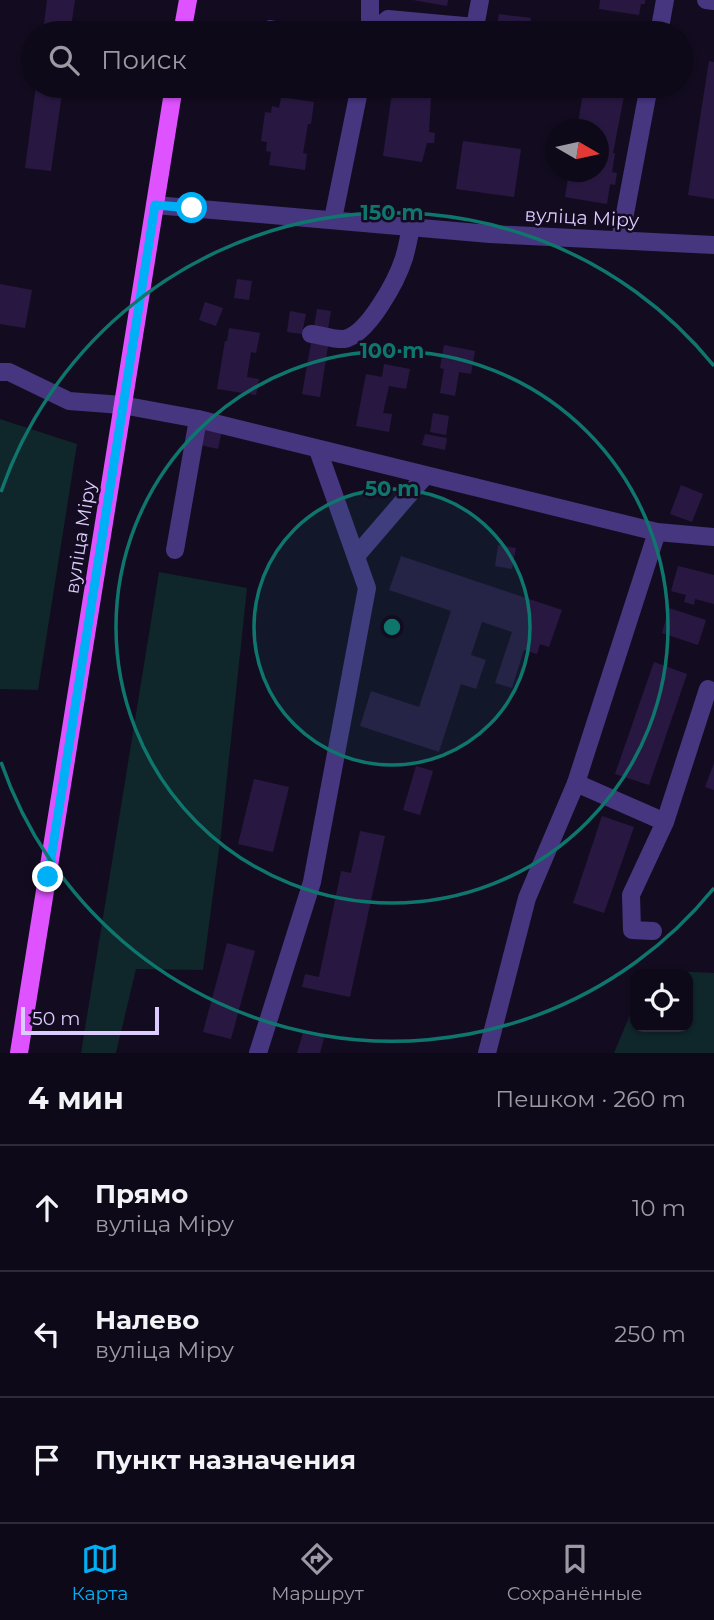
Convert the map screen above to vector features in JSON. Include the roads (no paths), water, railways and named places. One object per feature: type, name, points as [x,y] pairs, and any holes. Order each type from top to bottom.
[{"type":"main road","points":[[184,21],[188,0]]},
{"type":"main road","name":"вуліца Міру","points":[[19,1053],[172,98]]},
{"type":"street","points":[[370,0],[371,21]]},
{"type":"street","points":[[476,21],[480,0]]},
{"type":"street","points":[[661,21],[665,0]]},
{"type":"street","points":[[706,0],[714,1]]},
{"type":"street","points":[[386,21],[410,21]]},
{"type":"street","points":[[333,219],[358,98]]},
{"type":"street","points":[[620,240],[647,98]]},
{"type":"street","name":"вуліца Міру","points":[[155,205],[490,234],[714,245]]},
{"type":"street","points":[[311,334],[344,339],[370,319],[404,259],[411,226]]},
{"type":"street","points":[[0,372],[9,372],[69,401],[122,405],[198,419],[657,532],[714,537]]},
{"type":"street","points":[[175,550],[198,419]]},
{"type":"street","points":[[258,1053],[312,882],[367,588],[318,450]]},
{"type":"street","points":[[356,556],[425,475]]},
{"type":"street","points":[[487,1053],[527,898],[576,783],[657,532]]},
{"type":"street","points":[[653,931],[632,930],[631,895],[665,822],[708,689]]},
{"type":"street","points":[[576,783],[665,822]]}]
